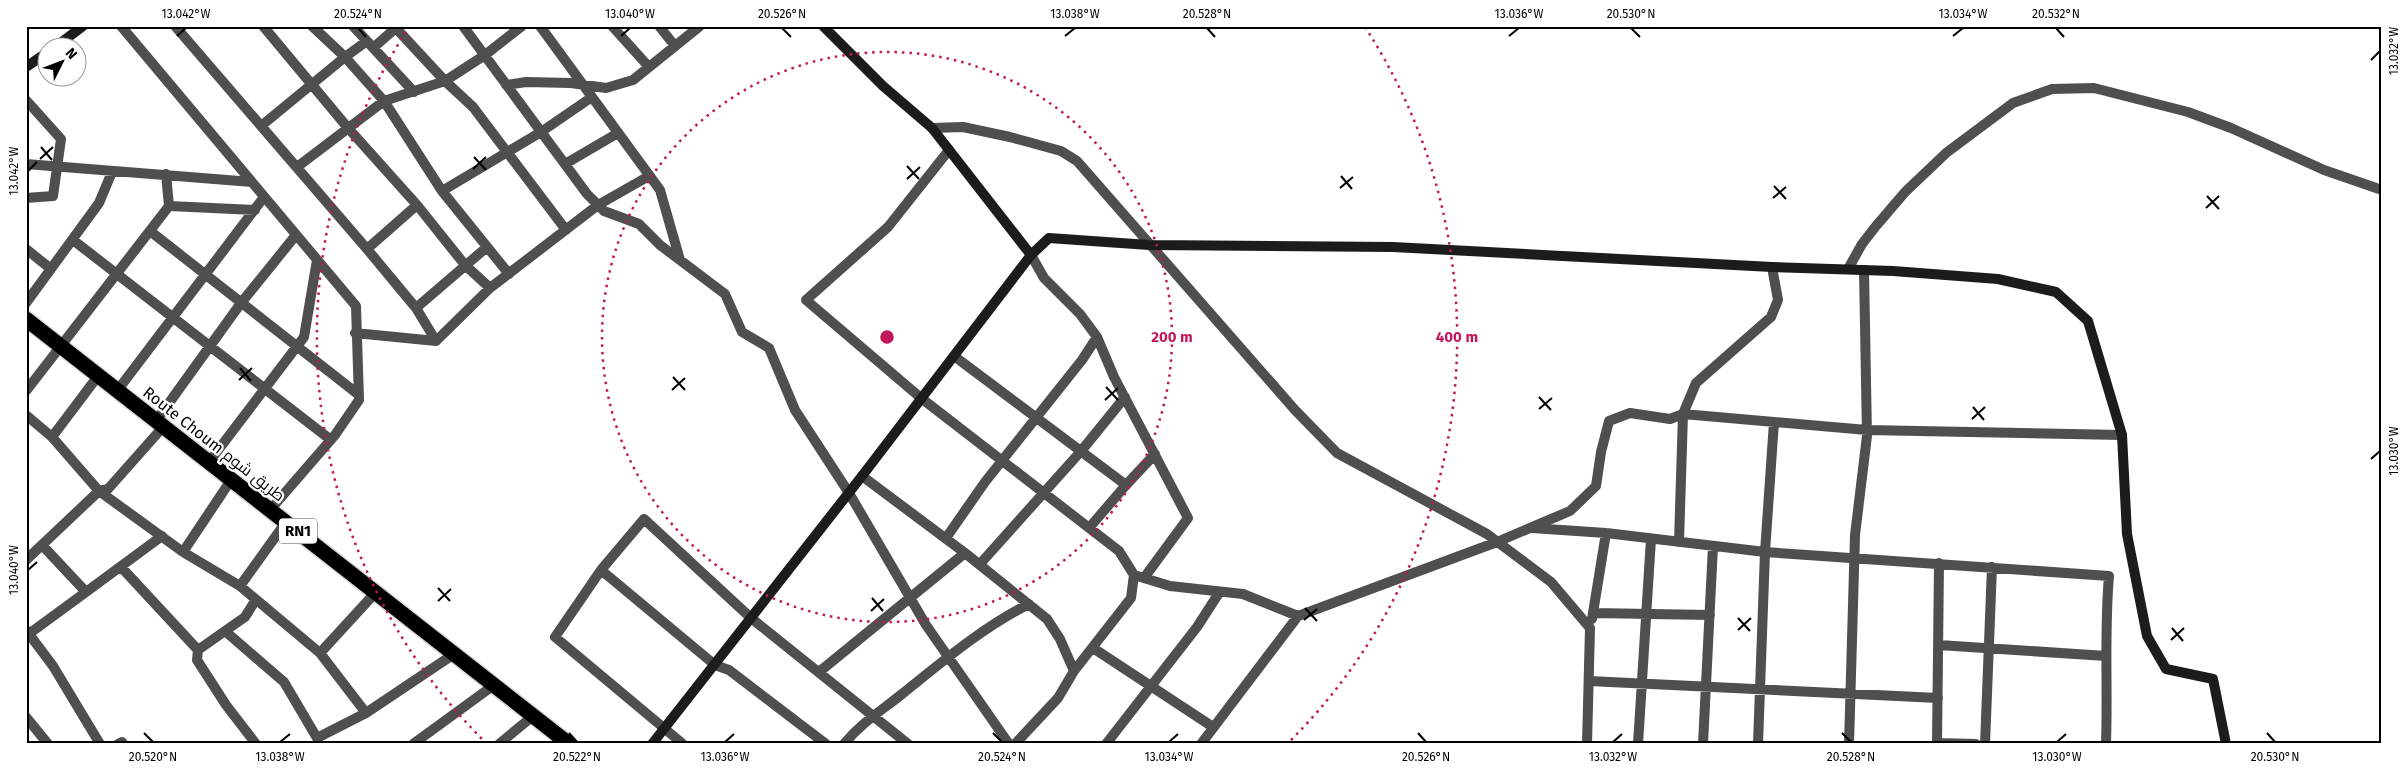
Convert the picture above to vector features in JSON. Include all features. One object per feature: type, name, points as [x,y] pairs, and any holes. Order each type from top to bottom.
[{"type":"highway","name":"Route Choum طريق شوم","points":[[26,318],[569,744]]},
{"type":"street","points":[[67,38],[83,26]]},
{"type":"street","points":[[121,26],[356,306],[355,333],[359,400],[332,440],[270,510]]},
{"type":"street","points":[[175,26],[416,308],[436,341]]},
{"type":"street","points":[[263,26],[348,128],[418,206],[465,265],[490,288]]},
{"type":"street","points":[[312,26],[345,57],[384,101],[442,191],[509,274]]},
{"type":"street","points":[[353,26],[414,92]]},
{"type":"street","points":[[463,26],[587,194],[604,211],[639,224],[660,245],[725,294],[742,332],[769,348],[794,410],[849,493],[910,598],[948,657],[1009,744]]},
{"type":"street","points":[[297,167],[384,101],[445,81],[485,56],[522,26]]},
{"type":"street","points":[[540,26],[660,190],[680,260]]},
{"type":"street","points":[[612,26],[649,67]]},
{"type":"street","points":[[659,26],[675,46]]},
{"type":"street","points":[[506,85],[526,82],[582,84],[606,88],[633,80],[700,26]]},
{"type":"street","points":[[823,26],[883,86],[932,128],[1031,255],[1044,278],[1080,314],[1097,337],[1125,397],[1188,518],[1139,576],[1131,598],[1074,671],[1058,698],[1015,744]]},
{"type":"street","points":[[261,126],[345,57],[370,45],[396,27],[445,81],[473,107],[566,230]]},
{"type":"street","points":[[26,67],[38,59]]},
{"type":"street","points":[[1848,269],[1862,244],[1881,220],[1906,191],[1946,153],[2013,103],[2052,89],[2094,88],[2181,110],[2231,128],[2324,170],[2382,190]]},
{"type":"street","points":[[442,191],[541,132],[592,97]]},
{"type":"street","points":[[26,100],[61,139],[54,196],[26,198]]},
{"type":"street","points":[[932,128],[962,127],[1061,150],[1077,161],[1295,410],[1336,453],[1487,534],[1550,582],[1590,628]]},
{"type":"street","points":[[565,164],[618,133]]},
{"type":"street","points":[[949,150],[888,227],[806,300],[921,398],[1119,552],[1139,576],[1170,586],[1219,593],[1243,594],[1298,616]]},
{"type":"street","points":[[26,164],[252,182]]},
{"type":"street","points":[[26,303],[99,203],[112,172]]},
{"type":"street","points":[[26,391],[169,206],[166,174]]},
{"type":"street","points":[[436,341],[490,288],[598,205],[649,176]]},
{"type":"street","points":[[117,391],[264,197]]},
{"type":"street","points":[[169,206],[255,210]]},
{"type":"street","points":[[367,249],[418,206]]},
{"type":"street","points":[[150,232],[359,395]]},
{"type":"street","points":[[26,560],[100,491],[108,489],[160,424],[210,346],[241,303],[296,235]]},
{"type":"street","points":[[652,744],[849,493],[1031,255],[1049,238],[1149,245],[1394,247],[1772,267],[1848,269],[1998,279],[2056,292],[2088,321],[2122,435],[2128,534],[2147,636],[2166,669],[2213,679],[2226,744]]},
{"type":"street","points":[[73,240],[332,440]]},
{"type":"street","points":[[416,308],[487,247]]},
{"type":"street","points":[[26,249],[51,269]]},
{"type":"street","points":[[209,462],[304,336],[317,260]]},
{"type":"street","points":[[1679,542],[1683,414],[1696,384],[1771,317],[1778,300],[1772,267]]},
{"type":"street","points":[[1848,744],[1854,559],[1867,430],[1864,270]]},
{"type":"street","points":[[355,333],[436,341]]},
{"type":"street","points":[[946,538],[1001,461],[1082,360],[1097,337]]},
{"type":"street","points":[[954,356],[1082,450],[1126,485]]},
{"type":"street","points":[[52,437],[98,376]]},
{"type":"street","points":[[980,564],[1082,450],[1125,397]]},
{"type":"street","points":[[1201,744],[1298,616],[1497,542],[1570,511],[1596,486],[1601,452],[1609,421],[1630,413],[1670,419],[1683,414],[1867,430],[2122,435]]},
{"type":"street","points":[[26,415],[52,437],[100,491],[183,552],[240,586],[255,601],[320,653],[366,713]]},
{"type":"street","points":[[1758,744],[1765,552],[1774,422]]},
{"type":"street","points":[[1089,528],[1155,454]]},
{"type":"street","points":[[862,476],[980,564],[1047,619],[1056,632],[1074,671]]},
{"type":"street","points":[[183,552],[231,480]]},
{"type":"street","points":[[683,744],[555,637],[601,570],[644,519],[751,618],[908,744]]},
{"type":"street","points":[[240,586],[286,522]]},
{"type":"street","points":[[1529,528],[1606,533],[1765,552],[2109,576],[2105,621],[2106,744]]},
{"type":"street","points":[[1587,744],[1590,628],[1606,533]]},
{"type":"street","points":[[100,744],[54,666],[27,634],[162,536]]},
{"type":"street","points":[[1638,744],[1651,539]]},
{"type":"street","points":[[42,545],[86,592]]},
{"type":"street","points":[[1703,744],[1713,546]]},
{"type":"street","points":[[819,672],[965,553]]},
{"type":"street","points":[[1940,563],[1937,743],[1976,744]]},
{"type":"street","points":[[121,567],[198,650]]},
{"type":"street","points":[[1985,744],[1992,568]]},
{"type":"street","points":[[601,570],[715,665],[729,670],[826,744]]},
{"type":"street","points":[[320,653],[376,592]]},
{"type":"street","points":[[1106,744],[1197,626],[1219,593]]},
{"type":"street","points":[[255,601],[245,617],[198,650],[197,660],[226,705],[256,744]]},
{"type":"street","points":[[844,744],[873,715],[948,657],[1029,604]]},
{"type":"street","points":[[1592,613],[1710,615]]},
{"type":"street","points":[[224,631],[284,682],[313,741],[366,713],[454,654]]},
{"type":"street","points":[[1938,644],[2106,656]]},
{"type":"street","points":[[1093,648],[1150,687],[1214,726]]},
{"type":"street","points":[[1588,681],[1938,698]]},
{"type":"street","points":[[413,744],[494,685]]},
{"type":"street","points":[[499,744],[533,716]]},
{"type":"street","points":[[27,721],[48,744]]},
{"type":"street","points":[[118,744],[122,742],[124,744]]}]
